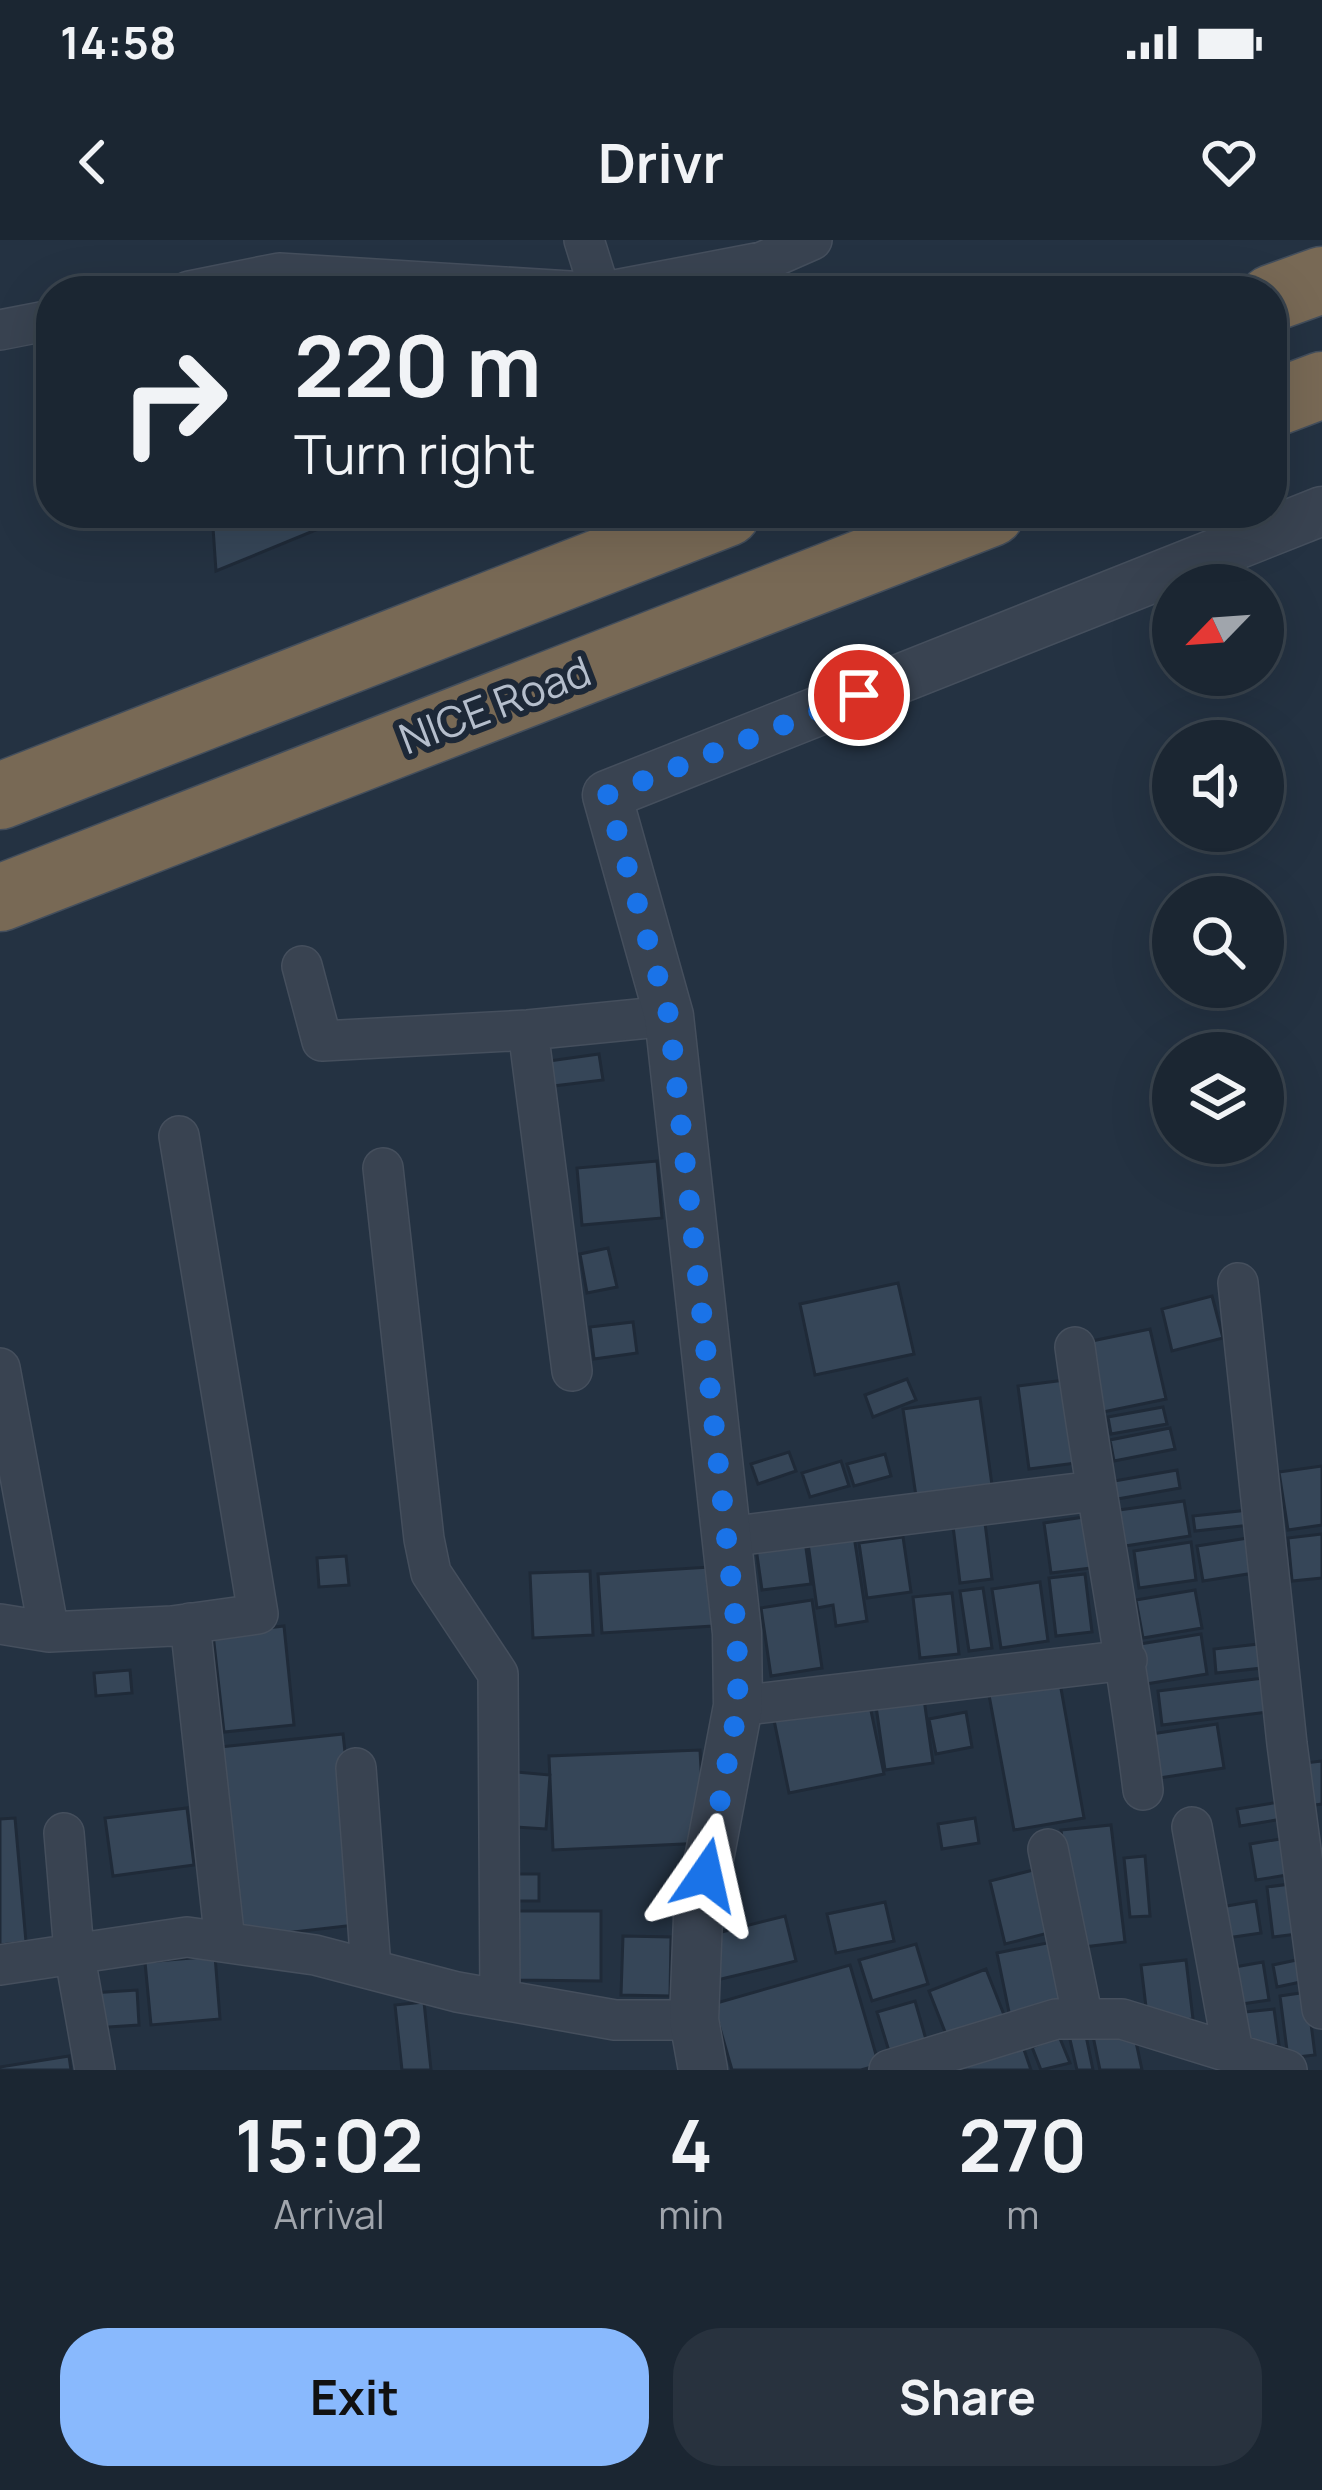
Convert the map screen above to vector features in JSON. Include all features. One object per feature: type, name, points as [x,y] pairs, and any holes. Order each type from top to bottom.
[{"type":"highway","points":[[1287,293],[1322,280]]},
{"type":"highway","points":[[1287,398],[1322,385]]},
{"type":"highway","points":[[0,796],[689,528]]},
{"type":"highway","name":"NICE Road","points":[[0,898],[952,528]]},
{"type":"street","points":[[584,240],[595,276]]},
{"type":"street","points":[[666,276],[812,240]]},
{"type":"street","points":[[263,276],[326,276]]},
{"type":"street","points":[[0,330],[36,323]]},
{"type":"street","points":[[1287,525],[1322,511]]},
{"type":"street","points":[[703,2070],[694,2020],[698,1917],[738,1706],[737,1633],[669,1016],[607,795],[1279,528]]},
{"type":"street","points":[[302,967],[322,1041],[529,1030],[669,1016]]},
{"type":"street","points":[[529,1030],[572,1371]]},
{"type":"street","points":[[0,1624],[49,1632],[258,1614],[179,1136]]},
{"type":"street","points":[[383,1168],[431,1573],[498,1674],[500,1999]]},
{"type":"street","points":[[1238,1283],[1287,1744],[1322,2009]]},
{"type":"street","points":[[1076,1347],[1094,1491],[1127,1660],[1143,1790]]},
{"type":"street","points":[[0,1368],[49,1632]]},
{"type":"street","points":[[727,1537],[1094,1491]]},
{"type":"street","points":[[190,1623],[225,1942]]},
{"type":"street","points":[[738,1706],[1127,1660]]},
{"type":"street","points":[[356,1768],[371,1968]]},
{"type":"street","points":[[1192,1827],[1233,2052]]},
{"type":"street","points":[[64,1833],[74,1952],[95,2070]]},
{"type":"street","points":[[1048,1849],[1083,2019]]},
{"type":"street","points":[[0,1965],[187,1937],[371,1968],[457,1992],[614,2020],[694,2020]]},
{"type":"street","points":[[889,2070],[1056,2019],[1122,2019],[1287,2070]]},
{"type":"building","points":[[213,528],[321,528],[216,571]]},
{"type":"building","points":[[599,1054],[603,1080],[553,1086],[549,1061]]},
{"type":"building","points":[[657,1161],[662,1218],[582,1225],[577,1168]]},
{"type":"building","points":[[608,1248],[617,1287],[587,1293],[580,1254]]},
{"type":"building","points":[[898,1283],[914,1354],[815,1375],[800,1304]]},
{"type":"building","points":[[1212,1296],[1223,1338],[1172,1351],[1162,1309]]},
{"type":"building","points":[[633,1322],[637,1353],[594,1359],[590,1327]]},
{"type":"building","points":[[1150,1329],[1166,1399],[1103,1412],[1087,1342]]},
{"type":"building","points":[[907,1379],[916,1400],[873,1417],[865,1395]]},
{"type":"building","points":[[1073,1379],[1084,1462],[1029,1469],[1018,1386]]},
{"type":"building","points":[[980,1398],[992,1485],[916,1496],[903,1409]]},
{"type":"building","points":[[1163,1407],[1167,1424],[1111,1434],[1108,1417]]},
{"type":"building","points":[[1170,1428],[1175,1449],[1114,1461],[1110,1440]]},
{"type":"building","points":[[789,1452],[796,1471],[758,1484],[751,1464]]},
{"type":"building","points":[[885,1454],[891,1476],[854,1486],[847,1464]]},
{"type":"building","points":[[841,1461],[849,1486],[810,1497],[802,1473]]},
{"type":"building","points":[[1322,1466],[1322,1525],[1288,1530],[1279,1472]]},
{"type":"building","points":[[1177,1470],[1180,1488],[1106,1501],[1103,1483]]},
{"type":"building","points":[[1184,1501],[1190,1536],[1125,1546],[1119,1510]]},
{"type":"building","points":[[1249,1510],[1251,1525],[1195,1531],[1193,1516]]},
{"type":"building","points":[[1084,1517],[1091,1568],[1051,1573],[1044,1523]]},
{"type":"building","points":[[985,1523],[992,1579],[960,1583],[953,1526]]},
{"type":"building","points":[[1322,1534],[1322,1578],[1292,1581],[1288,1538]]},
{"type":"building","points":[[854,1536],[867,1621],[836,1626],[833,1605],[817,1608],[808,1543]]},
{"type":"building","points":[[903,1537],[911,1592],[867,1598],[859,1543]]},
{"type":"building","points":[[1248,1538],[1254,1573],[1203,1581],[1197,1546]]},
{"type":"building","points":[[805,1541],[811,1584],[762,1590],[756,1548]]},
{"type":"building","points":[[1191,1542],[1196,1580],[1139,1588],[1134,1551]]},
{"type":"building","points":[[346,1556],[349,1585],[319,1587],[317,1558]]},
{"type":"building","points":[[710,1567],[713,1626],[602,1633],[598,1574]]},
{"type":"building","points":[[590,1571],[593,1635],[533,1638],[530,1573]]},
{"type":"building","points":[[1085,1574],[1092,1632],[1056,1636],[1049,1578]]},
{"type":"building","points":[[1040,1582],[1048,1641],[1001,1648],[992,1589]]},
{"type":"building","points":[[983,1588],[992,1648],[969,1651],[960,1591]]},
{"type":"building","points":[[1195,1590],[1202,1628],[1143,1638],[1136,1600]]},
{"type":"building","points":[[952,1593],[959,1654],[920,1658],[913,1597]]},
{"type":"building","points":[[812,1600],[822,1668],[771,1676],[761,1608]]},
{"type":"building","points":[[284,1626],[294,1725],[224,1732],[213,1634]]},
{"type":"building","points":[[1201,1634],[1207,1674],[1146,1684],[1140,1644]]},
{"type":"building","points":[[1268,1643],[1271,1667],[1216,1673],[1214,1649]]},
{"type":"building","points":[[130,1670],[132,1693],[96,1696],[94,1673]]},
{"type":"building","points":[[1272,1677],[1277,1711],[1162,1725],[1158,1691]]},
{"type":"building","points":[[1060,1683],[1084,1818],[1014,1830],[989,1695]]},
{"type":"building","points":[[924,1699],[933,1763],[885,1770],[876,1706]]},
{"type":"building","points":[[869,1701],[884,1774],[789,1793],[774,1720]]},
{"type":"building","points":[[966,1712],[972,1747],[936,1754],[929,1719]]},
{"type":"building","points":[[1217,1724],[1224,1768],[1153,1779],[1145,1735]]},
{"type":"building","points":[[343,1734],[364,1924],[232,1939],[210,1748]]},
{"type":"building","points":[[700,1750],[705,1843],[553,1850],[549,1756]]},
{"type":"building","points":[[1322,1761],[1322,1804],[1301,1807],[1296,1764]]},
{"type":"building","points":[[506,1771],[550,1775],[546,1829],[502,1826]]},
{"type":"building","points":[[1279,1802],[1282,1819],[1240,1826],[1237,1809]]},
{"type":"building","points":[[187,1808],[194,1865],[113,1876],[105,1818]]},
{"type":"building","points":[[15,1818],[26,1942],[0,1945],[0,1819]]},
{"type":"building","points":[[975,1818],[979,1843],[942,1849],[938,1824]]},
{"type":"building","points":[[1111,1825],[1125,1942],[1075,1948],[1061,1830]]},
{"type":"building","points":[[1286,1838],[1293,1874],[1256,1880],[1250,1844]]},
{"type":"building","points":[[1145,1856],[1150,1916],[1130,1917],[1124,1858]]},
{"type":"building","points":[[1041,1868],[1056,1931],[1005,1944],[990,1881]]},
{"type":"building","points":[[517,1874],[539,1874],[539,1901],[518,1901]]},
{"type":"building","points":[[1298,1883],[1305,1933],[1273,1937],[1267,1887]]},
{"type":"building","points":[[1256,1901],[1261,1933],[1220,1939],[1215,1908]]},
{"type":"building","points":[[885,1902],[894,1941],[836,1953],[827,1914]]},
{"type":"building","points":[[514,1911],[601,1911],[601,1981],[514,1980]]},
{"type":"building","points":[[785,1916],[796,1961],[713,1981],[702,1937]]},
{"type":"building","points":[[623,1936],[671,1937],[670,1996],[621,1995]]},
{"type":"building","points":[[1057,1941],[1070,2005],[1010,2017],[997,1953]]},
{"type":"building","points":[[916,1944],[928,1984],[872,2001],[859,1960]]},
{"type":"building","points":[[215,1956],[220,2019],[151,2025],[145,1962]]},
{"type":"building","points":[[1306,1958],[1310,1980],[1277,1987],[1273,1965]]},
{"type":"building","points":[[1186,1960],[1193,2019],[1148,2024],[1141,1965]]},
{"type":"building","points":[[1263,1962],[1269,2000],[1235,2005],[1229,1968]]},
{"type":"building","points":[[850,1965],[879,2065],[861,2070],[732,2070],[713,2004]]},
{"type":"building","points":[[986,1969],[1006,2020],[949,2042],[929,1991]]},
{"type":"building","points":[[137,1990],[139,2025],[93,2028],[91,1993]]},
{"type":"building","points":[[1307,1992],[1315,2055],[1288,2058],[1280,1996]]},
{"type":"building","points":[[915,2001],[929,2050],[892,2061],[877,2012]]},
{"type":"building","points":[[424,2002],[431,2070],[402,2070],[395,2005]]},
{"type":"building","points":[[1274,2009],[1279,2045],[1240,2050],[1235,2013]]},
{"type":"building","points":[[1133,2028],[1142,2070],[1100,2070],[1093,2036]]},
{"type":"building","points":[[1085,2031],[1093,2070],[1077,2070],[1069,2035]]},
{"type":"building","points":[[1059,2036],[1070,2063],[1041,2070],[1032,2047]]},
{"type":"building","points":[[1020,2038],[1031,2070],[937,2070]]},
{"type":"building","points":[[69,2056],[71,2070],[0,2070],[0,2067]]},
{"type":"route","points":[[706,1875],[738,1706],[737,1633],[669,1016],[607,795],[859,695]]}]
